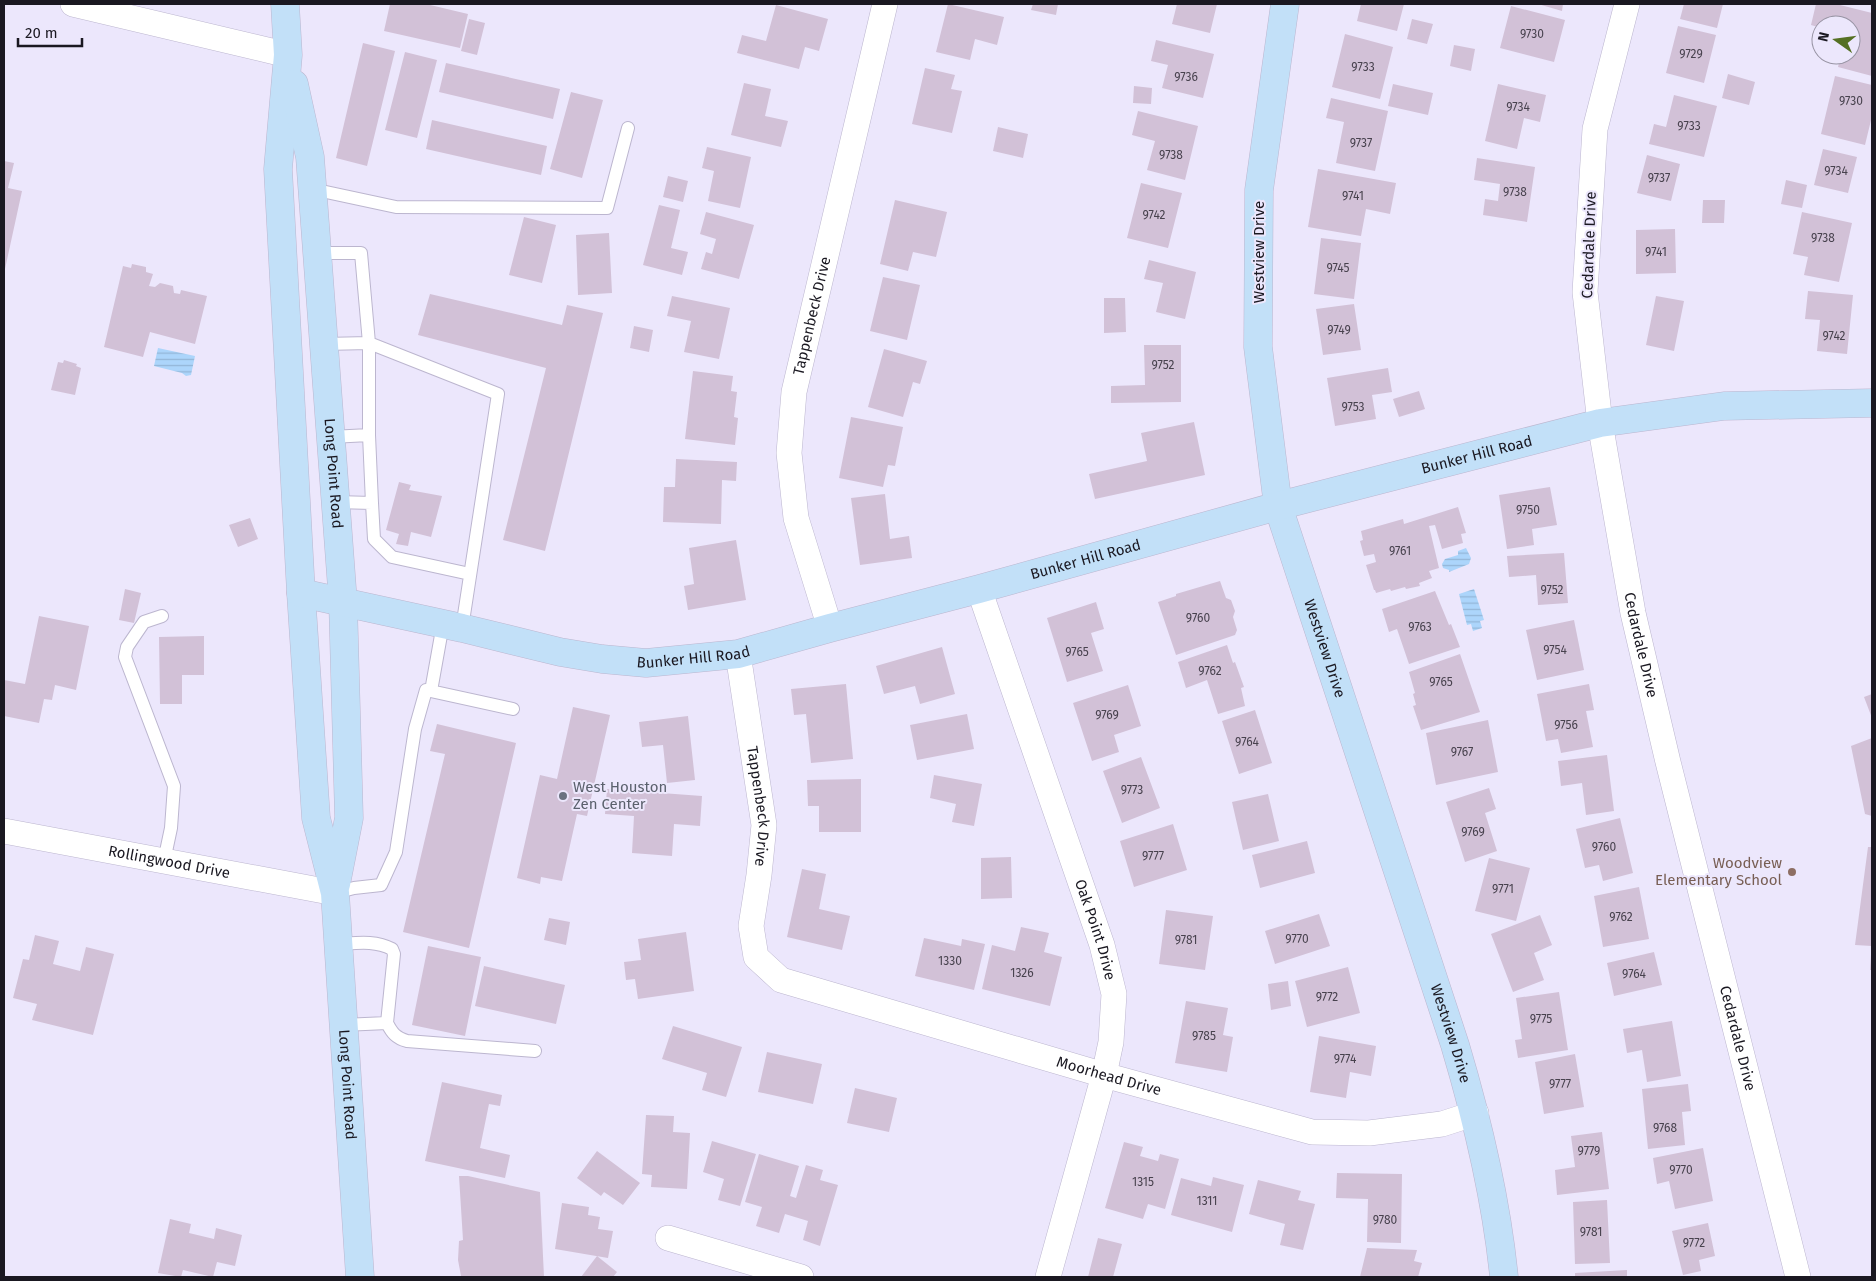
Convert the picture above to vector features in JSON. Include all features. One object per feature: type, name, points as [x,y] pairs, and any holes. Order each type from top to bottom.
[{"type":"main road","name":"Long Point Road","points":[[285,4],[288,55],[278,169],[301,593],[316,818],[335,893],[360,1277]]},
{"type":"main road","name":"Westview Drive","points":[[1285,4],[1259,190],[1258,347],[1278,506],[1456,1045],[1476,1113],[1499,1228],[1504,1277]]},
{"type":"main road","name":"Long Point Road","points":[[288,55],[310,157],[343,602],[349,818],[335,893]]},
{"type":"main road","name":"Bunker Hill Road","points":[[301,593],[453,626],[560,652],[602,659],[646,662],[738,654],[830,628],[979,590],[1278,506],[1600,423],[1724,406],[1872,403]]},
{"type":"street","points":[[73,4],[288,55]]},
{"type":"street","name":"Tappenbeck Drive","points":[[830,628],[796,518],[789,452],[794,392],[885,4]]},
{"type":"street","name":"Cedardale Drive","points":[[1627,4],[1595,129],[1585,292],[1600,423],[1633,613],[1654,706],[1798,1277]]},
{"type":"street","name":"Oak Point Drive","points":[[979,590],[1102,945],[1114,994],[1111,1042],[1104,1075],[1048,1277]]},
{"type":"street","name":"Tappenbeck Drive","points":[[738,654],[764,825],[759,876],[751,926],[756,957]]},
{"type":"street","name":"Rollingwood Drive","points":[[4,831],[335,893]]},
{"type":"street","name":"Moorhead Drive","points":[[756,957],[781,980],[1104,1075],[1312,1132],[1369,1134],[1442,1124],[1476,1113]]},
{"type":"street","points":[[668,1238],[767,1273],[801,1277]]},
{"type":"lane","points":[[312,188],[396,207],[607,208],[628,128]]},
{"type":"lane","points":[[317,253],[361,253],[369,343],[369,435],[374,539],[392,557],[470,574]]},
{"type":"lane","points":[[324,344],[369,343],[498,394],[470,574],[431,691]]},
{"type":"lane","points":[[331,437],[369,435]]},
{"type":"lane","points":[[336,502],[372,503]]},
{"type":"lane","points":[[162,616],[144,622],[127,647],[125,657],[174,786],[171,828],[164,861]]},
{"type":"lane","points":[[335,893],[354,888],[381,885],[396,852],[415,729],[426,690],[513,709]]},
{"type":"lane","points":[[338,944],[370,942],[392,949],[394,954],[387,1023],[393,1034],[399,1039],[535,1051]]},
{"type":"lane","points":[[343,1026],[387,1023]]},
{"type":"water","points":[[158,348],[195,356],[191,375],[186,376],[182,373],[154,366]]},
{"type":"water","points":[[1466,548],[1471,558],[1469,564],[1449,572],[1449,570],[1443,568],[1442,564],[1445,559],[1458,555],[1458,551]]},
{"type":"water","points":[[1474,589],[1484,620],[1480,621],[1482,628],[1473,631],[1471,624],[1467,625],[1459,594]]},
{"type":"building","points":[[390,4],[426,4],[468,14],[460,48],[384,31]]},
{"type":"building","points":[[948,4],[1004,17],[997,45],[975,39],[970,60],[936,52]]},
{"type":"building","points":[[1033,4],[1058,4],[1056,15],[1031,10]]},
{"type":"building","points":[[1177,4],[1217,4],[1210,33],[1172,24]]},
{"type":"building","points":[[1361,4],[1404,4],[1397,31],[1357,21]]},
{"type":"building","points":[[1538,4],[1563,4],[1562,11]]},
{"type":"building","points":[[1684,4],[1723,4],[1717,28],[1680,19]]},
{"type":"building","points":[[1816,4],[1836,4],[1872,13],[1872,76],[1838,67],[1838,65],[1861,65],[1861,15],[1813,15]]},
{"type":"building","points":[[776,5],[828,19],[819,51],[805,47],[799,69],[737,53],[742,35],[766,41]]},
{"type":"building","points":[[1511,6],[1565,20],[1554,62],[1500,48]]},
{"type":"building","points":[[469,19],[485,23],[477,55],[461,51]]},
{"type":"building","points":[[1412,19],[1433,24],[1427,44],[1407,39]]},
{"type":"building","points":[[1678,26],[1716,35],[1704,83],[1666,73]]},
{"type":"building","points":[[1345,34],[1393,47],[1380,99],[1332,87]]},
{"type":"building","points":[[1156,40],[1214,54],[1203,98],[1162,88],[1168,65],[1151,61]]},
{"type":"building","points":[[363,43],[395,51],[367,166],[336,158]]},
{"type":"building","points":[[1454,45],[1475,49],[1471,71],[1450,66]]},
{"type":"building","points":[[405,52],[437,60],[417,138],[385,130]]},
{"type":"building","points":[[446,63],[560,89],[553,119],[439,92]]},
{"type":"building","points":[[925,68],[955,75],[951,89],[962,91],[952,133],[912,124]]},
{"type":"building","points":[[1728,74],[1755,82],[1749,105],[1722,98]]},
{"type":"building","points":[[1835,76],[1872,85],[1872,116],[1865,145],[1821,134]]},
{"type":"building","points":[[744,83],[771,89],[765,116],[788,121],[781,147],[731,135]]},
{"type":"building","points":[[1393,84],[1433,93],[1428,115],[1388,106]]},
{"type":"building","points":[[1498,84],[1546,95],[1540,122],[1524,118],[1517,149],[1485,141]]},
{"type":"building","points":[[1134,86],[1152,88],[1151,104],[1133,103]]},
{"type":"building","points":[[571,92],[603,100],[582,178],[550,169]]},
{"type":"building","points":[[1674,95],[1717,106],[1704,157],[1649,144],[1654,124],[1666,127]]},
{"type":"building","points":[[1331,98],[1388,111],[1375,171],[1336,163],[1344,122],[1326,118]]},
{"type":"building","points":[[1138,111],[1198,126],[1185,180],[1147,170],[1155,141],[1132,135]]},
{"type":"building","points":[[432,120],[547,146],[541,175],[426,149]]},
{"type":"building","points":[[998,127],[1028,134],[1023,158],[993,151]]},
{"type":"building","points":[[707,147],[751,157],[740,208],[708,201],[714,171],[702,168]]},
{"type":"building","points":[[1823,149],[1857,157],[1848,193],[1814,185]]},
{"type":"building","points":[[1647,155],[1680,164],[1671,201],[1637,193]]},
{"type":"building","points":[[1477,158],[1535,167],[1527,222],[1483,215],[1485,199],[1498,201],[1500,184],[1474,180]]},
{"type":"building","points":[[4,161],[14,163],[8,188],[22,191],[5,269]]},
{"type":"building","points":[[1318,169],[1396,183],[1390,214],[1366,209],[1361,236],[1308,227]]},
{"type":"building","points":[[668,176],[688,181],[683,202],[663,197]]},
{"type":"building","points":[[1786,180],[1807,185],[1802,208],[1781,204]]},
{"type":"building","points":[[1141,183],[1182,193],[1168,248],[1127,238]]},
{"type":"building","points":[[895,200],[947,212],[936,257],[913,252],[908,271],[880,264]]},
{"type":"building","points":[[1703,200],[1725,200],[1724,223],[1702,223]]},
{"type":"building","points":[[659,205],[680,210],[671,248],[688,252],[682,275],[643,265]]},
{"type":"building","points":[[706,212],[754,225],[739,279],[701,269],[706,252],[712,254],[716,239],[700,234]]},
{"type":"building","points":[[1802,212],[1852,223],[1839,282],[1804,275],[1808,257],[1793,254]]},
{"type":"building","points":[[524,217],[556,225],[542,283],[509,275]]},
{"type":"building","points":[[1675,229],[1676,273],[1636,274],[1636,230]]},
{"type":"building","points":[[609,233],[612,293],[578,295],[576,235]]},
{"type":"building","points":[[1321,238],[1361,243],[1354,299],[1314,294]]},
{"type":"building","points":[[1149,260],[1196,272],[1185,319],[1156,312],[1163,283],[1144,279]]},
{"type":"building","points":[[132,264],[146,267],[146,272],[153,274],[149,286],[155,287],[160,283],[173,286],[174,293],[180,294],[181,290],[207,296],[195,344],[150,332],[143,357],[104,347],[123,266],[131,268]]},
{"type":"building","points":[[883,277],[920,285],[907,340],[870,331]]},
{"type":"building","points":[[1808,291],[1853,295],[1847,354],[1817,351],[1820,320],[1805,319]]},
{"type":"building","points":[[430,294],[562,325],[567,305],[603,313],[545,551],[503,540],[546,368],[418,335]]},
{"type":"building","points":[[672,296],[730,308],[719,359],[684,352],[691,321],[667,316]]},
{"type":"building","points":[[1656,296],[1684,301],[1674,351],[1646,345]]},
{"type":"building","points":[[1104,298],[1125,298],[1126,332],[1104,333]]},
{"type":"building","points":[[1354,304],[1361,350],[1323,355],[1316,309]]},
{"type":"building","points":[[634,326],[653,330],[649,352],[630,348]]},
{"type":"building","points":[[1144,345],[1181,345],[1181,402],[1111,403],[1111,386],[1145,385]]},
{"type":"building","points":[[884,349],[927,361],[920,384],[913,382],[903,417],[868,407]]},
{"type":"building","points":[[64,360],[77,364],[76,366],[81,368],[75,395],[51,390],[58,362],[63,363]]},
{"type":"building","points":[[1388,368],[1392,392],[1372,395],[1376,419],[1335,426],[1327,378]]},
{"type":"building","points":[[693,371],[733,376],[731,391],[737,392],[734,417],[738,418],[735,445],[685,439]]},
{"type":"building","points":[[1419,391],[1425,409],[1399,417],[1393,399]]},
{"type":"building","points":[[851,417],[903,427],[895,466],[888,465],[883,487],[839,478]]},
{"type":"building","points":[[1194,422],[1205,475],[1095,499],[1089,474],[1147,461],[1141,433]]},
{"type":"building","points":[[676,459],[737,462],[736,481],[722,480],[721,524],[663,522],[664,487],[675,487]]},
{"type":"building","points":[[399,482],[411,485],[409,490],[442,496],[431,537],[411,532],[408,546],[396,544],[399,534],[386,530]]},
{"type":"building","points":[[1550,487],[1557,525],[1532,529],[1534,545],[1507,549],[1499,495]]},
{"type":"building","points":[[885,494],[890,539],[909,536],[912,558],[860,565],[851,498]]},
{"type":"building","points":[[1458,507],[1466,533],[1461,534],[1463,543],[1442,549],[1435,525],[1429,526],[1439,568],[1429,571],[1432,578],[1419,583],[1420,586],[1406,589],[1405,587],[1391,591],[1390,589],[1376,593],[1366,565],[1376,562],[1374,554],[1364,556],[1360,541],[1363,540],[1361,531],[1403,519],[1404,524]]},
{"type":"building","points":[[250,518],[258,539],[238,547],[229,525]]},
{"type":"building","points":[[736,540],[746,600],[688,610],[684,586],[694,584],[689,548]]},
{"type":"building","points":[[1564,553],[1568,603],[1538,605],[1536,575],[1509,577],[1507,556]]},
{"type":"building","points":[[1220,581],[1226,598],[1231,600],[1235,611],[1233,617],[1237,630],[1235,635],[1176,655],[1158,602],[1176,596],[1176,594]]},
{"type":"building","points":[[125,589],[141,593],[134,623],[119,620]]},
{"type":"building","points":[[1435,591],[1460,647],[1409,664],[1397,629],[1389,632],[1382,609]]},
{"type":"building","points":[[1096,602],[1104,629],[1091,633],[1103,671],[1067,682],[1047,618]]},
{"type":"building","points":[[39,616],[89,626],[76,690],[55,685],[52,700],[44,699],[39,723],[4,716],[4,680],[25,684]]},
{"type":"building","points":[[1574,620],[1584,670],[1537,680],[1526,630]]},
{"type":"building","points":[[204,636],[204,675],[182,675],[182,704],[160,704],[159,637]]},
{"type":"building","points":[[1227,645],[1244,687],[1241,688],[1245,706],[1218,714],[1207,680],[1186,688],[1178,662]]},
{"type":"building","points":[[942,647],[955,694],[920,704],[915,686],[884,694],[876,666]]},
{"type":"building","points":[[1460,654],[1480,712],[1421,730],[1413,706],[1416,705],[1413,694],[1415,693],[1409,672]]},
{"type":"building","points":[[846,684],[853,759],[811,763],[806,714],[794,715],[791,689]]},
{"type":"building","points":[[1589,684],[1594,710],[1586,711],[1593,747],[1561,753],[1558,739],[1546,741],[1537,694]]},
{"type":"building","points":[[1128,685],[1141,726],[1114,735],[1119,752],[1092,761],[1073,703]]},
{"type":"building","points":[[1872,694],[1872,718],[1864,697]]},
{"type":"building","name":"West Houston Zen Center","points":[[573,707],[610,715],[587,816],[577,814],[562,881],[541,877],[540,884],[517,878],[540,775],[557,779]]},
{"type":"building","points":[[1255,710],[1272,763],[1239,774],[1222,721]]},
{"type":"building","points":[[967,714],[974,749],[917,760],[910,725]]},
{"type":"building","points":[[688,716],[695,780],[667,783],[663,745],[642,747],[639,722]]},
{"type":"building","points":[[1488,720],[1498,772],[1436,785],[1426,733]]},
{"type":"building","points":[[437,724],[516,743],[469,948],[403,932],[445,754],[430,751]]},
{"type":"building","points":[[1872,738],[1872,816],[1865,814],[1851,746]]},
{"type":"building","points":[[1607,755],[1614,811],[1586,815],[1582,783],[1561,786],[1558,761]]},
{"type":"building","points":[[1141,757],[1160,808],[1122,823],[1103,771]]},
{"type":"building","points":[[934,775],[982,784],[974,826],[952,822],[956,804],[930,798]]},
{"type":"building","points":[[861,779],[861,832],[819,832],[819,806],[808,806],[807,780]]},
{"type":"building","points":[[1489,788],[1496,809],[1485,813],[1497,851],[1465,862],[1446,802]]},
{"type":"building","points":[[607,789],[702,796],[700,826],[674,824],[672,856],[632,853],[634,816],[605,814]]},
{"type":"building","points":[[1268,794],[1279,841],[1243,850],[1232,802]]},
{"type":"building","points":[[1620,818],[1633,873],[1603,881],[1599,865],[1585,868],[1576,829]]},
{"type":"building","points":[[1173,824],[1187,870],[1134,887],[1120,841]]},
{"type":"building","points":[[1307,841],[1315,873],[1260,888],[1252,855]]},
{"type":"building","points":[[1868,847],[1872,847],[1872,946],[1855,945]]},
{"type":"building","points":[[1011,857],[1012,898],[981,899],[981,858]]},
{"type":"building","points":[[1489,858],[1530,868],[1516,921],[1475,911]]},
{"type":"building","points":[[802,869],[826,874],[819,909],[850,916],[842,950],[787,937]]},
{"type":"building","points":[[1639,887],[1649,939],[1603,947],[1594,896]]},
{"type":"building","points":[[1166,910],[1213,916],[1205,970],[1159,964]]},
{"type":"building","points":[[1319,914],[1330,946],[1275,964],[1265,931]]},
{"type":"building","points":[[1540,915],[1552,945],[1534,953],[1544,980],[1513,992],[1491,934]]},
{"type":"building","points":[[549,918],[570,922],[566,945],[544,940]]},
{"type":"building","points":[[1021,927],[1049,933],[1044,952],[1062,957],[1050,1006],[982,989],[992,945],[1015,951]]},
{"type":"building","points":[[686,932],[694,991],[638,999],[635,979],[626,980],[624,962],[641,960],[638,939]]},
{"type":"building","points":[[35,935],[59,941],[53,964],[80,971],[86,947],[114,954],[93,1035],[32,1020],[37,1004],[13,998],[23,959],[29,960]]},
{"type":"building","points":[[924,938],[961,946],[962,939],[985,944],[974,990],[915,976]]},
{"type":"building","points":[[428,946],[481,957],[465,1036],[412,1025]]},
{"type":"building","points":[[1654,952],[1662,985],[1614,996],[1607,963]]},
{"type":"building","points":[[1871,955],[1872,970],[1870,970]]},
{"type":"building","points":[[484,966],[565,985],[556,1024],[475,1006]]},
{"type":"building","points":[[1348,967],[1360,1013],[1307,1027],[1295,981]]},
{"type":"building","points":[[1288,981],[1291,1006],[1271,1010],[1268,984]]},
{"type":"building","points":[[1559,992],[1568,1050],[1518,1058],[1515,1040],[1522,1039],[1516,998]]},
{"type":"building","points":[[1186,1001],[1228,1008],[1223,1035],[1233,1037],[1227,1072],[1175,1063]]},
{"type":"building","points":[[1672,1021],[1681,1076],[1647,1082],[1642,1050],[1627,1053],[1623,1029]]},
{"type":"building","points":[[673,1026],[742,1047],[726,1097],[702,1090],[707,1073],[662,1059]]},
{"type":"building","points":[[1319,1036],[1376,1046],[1371,1076],[1350,1072],[1346,1098],[1310,1092]]},
{"type":"building","points":[[767,1052],[822,1064],[813,1104],[758,1092]]},
{"type":"building","points":[[1575,1054],[1584,1107],[1544,1114],[1535,1062]]},
{"type":"building","points":[[442,1082],[502,1095],[500,1106],[489,1104],[480,1148],[510,1155],[505,1178],[425,1161]]},
{"type":"building","points":[[1688,1084],[1691,1111],[1682,1112],[1685,1145],[1648,1149],[1642,1089]]},
{"type":"building","points":[[855,1088],[897,1098],[889,1132],[847,1123]]},
{"type":"building","points":[[646,1115],[674,1116],[673,1132],[690,1133],[687,1189],[651,1187],[652,1175],[642,1174]]},
{"type":"building","points":[[1602,1132],[1609,1189],[1557,1195],[1555,1170],[1575,1167],[1571,1136]]},
{"type":"building","points":[[712,1141],[756,1154],[740,1206],[718,1200],[724,1179],[703,1172]]},
{"type":"building","points":[[1124,1142],[1143,1147],[1140,1156],[1158,1161],[1160,1154],[1179,1159],[1165,1209],[1148,1204],[1143,1219],[1105,1208]]},
{"type":"building","points":[[1703,1148],[1713,1201],[1675,1209],[1669,1181],[1657,1184],[1653,1158]]},
{"type":"building","points":[[597,1151],[640,1183],[623,1205],[604,1192],[601,1196],[577,1178]]},
{"type":"building","points":[[759,1154],[799,1166],[790,1196],[796,1198],[806,1165],[823,1170],[820,1180],[838,1185],[820,1246],[803,1240],[808,1221],[785,1214],[779,1233],[756,1226],[762,1207],[745,1202]]},
{"type":"building","points":[[1337,1173],[1402,1174],[1401,1243],[1367,1242],[1368,1199],[1336,1198]]},
{"type":"building","points":[[459,1176],[468,1176],[540,1192],[544,1277],[461,1276],[458,1260],[459,1241],[463,1240]]},
{"type":"building","points":[[1213,1177],[1244,1185],[1232,1232],[1171,1215],[1181,1178],[1211,1186]]},
{"type":"building","points":[[1258,1180],[1301,1191],[1298,1200],[1315,1204],[1303,1250],[1280,1245],[1285,1224],[1249,1214]]},
{"type":"building","points":[[1607,1200],[1610,1263],[1575,1264],[1573,1202]]},
{"type":"building","points":[[562,1203],[589,1207],[588,1215],[600,1217],[598,1229],[613,1231],[608,1258],[555,1249]]},
{"type":"building","points":[[170,1219],[191,1224],[189,1233],[214,1239],[216,1228],[242,1235],[235,1266],[217,1262],[213,1277],[183,1270],[181,1277],[158,1273]]},
{"type":"building","points":[[1708,1223],[1715,1256],[1699,1260],[1701,1271],[1683,1275],[1672,1231]]},
{"type":"building","points":[[1098,1238],[1122,1244],[1113,1277],[1088,1277]]},
{"type":"building","points":[[1367,1248],[1417,1250],[1414,1261],[1422,1263],[1418,1277],[1360,1277]]},
{"type":"building","points":[[597,1256],[617,1272],[613,1277],[581,1277]]},
{"type":"building","points":[[1627,1270],[1627,1277],[1575,1277],[1575,1273]]},
{"type":"place","name":"West Houston Zen Center","points":[[563,796]]},
{"type":"place","name":"Woodview Elementary School","points":[[1792,872]]}]
